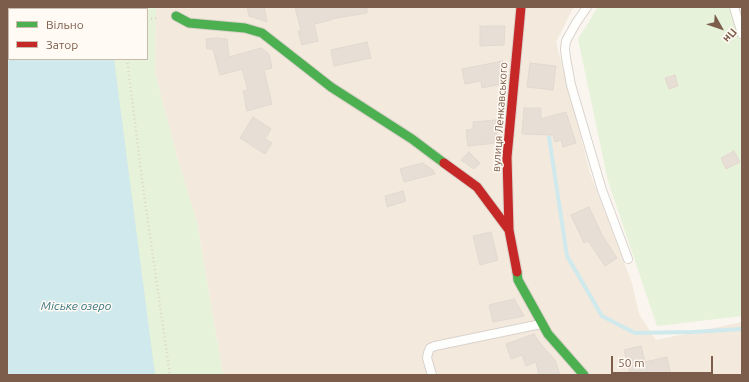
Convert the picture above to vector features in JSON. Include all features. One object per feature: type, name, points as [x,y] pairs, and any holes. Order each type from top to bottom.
[{"type":"street","name":"вулиця Ленкавського","points":[[521,7],[507,157],[509,230],[518,280],[548,334],[584,375]]},
{"type":"street","points":[[174,14],[189,23],[245,28],[262,33],[331,87],[412,139],[477,187],[509,230]]},
{"type":"lane","points":[[587,7],[566,41],[566,58],[571,85],[602,190],[628,259]]},
{"type":"lane","points":[[734,7],[742,34]]},
{"type":"lane","points":[[432,375],[427,358],[430,348],[543,324]]},
{"type":"path","points":[[127,60],[144,195],[170,375]]},
{"type":"shaded area","points":[[156,7],[575,7],[572,10],[556,42],[591,176],[632,283],[639,314],[656,340],[742,322],[742,375],[223,375],[197,222],[177,157],[155,72]]},
{"type":"green space","name":"Міське озеро","points":[[7,7],[156,7],[155,72],[177,157],[197,222],[223,375],[7,375]]},
{"type":"green space","points":[[598,7],[739,7],[742,15],[742,316],[657,326],[608,181],[578,39]]},
{"type":"water","name":"Міське озеро","points":[[7,7],[108,7],[8,8],[8,60],[114,60],[155,375],[7,375]]},
{"type":"building","points":[[247,7],[264,7],[267,22],[249,16]]},
{"type":"building","points":[[295,7],[367,7],[367,13],[331,19],[314,24],[318,41],[302,45],[298,31],[301,31]]},
{"type":"building","points":[[480,26],[505,26],[504,45],[480,46]]},
{"type":"building","points":[[206,39],[227,39],[229,57],[261,48],[269,54],[272,68],[264,70],[272,104],[247,111],[243,91],[248,90],[242,69],[220,75],[213,49],[207,49]]},
{"type":"building","points":[[367,42],[371,58],[334,66],[331,50]]},
{"type":"building","points":[[503,61],[501,84],[482,88],[481,81],[465,84],[462,69]]},
{"type":"building","points":[[530,63],[556,66],[553,90],[527,87]]},
{"type":"building","points":[[675,75],[678,86],[669,89],[665,78]]},
{"type":"building","points":[[524,108],[541,108],[541,119],[566,112],[576,143],[563,147],[561,140],[555,142],[553,135],[522,134]]},
{"type":"building","points":[[253,117],[271,129],[265,139],[272,143],[265,154],[240,138]]},
{"type":"building","points":[[496,120],[496,143],[468,146],[466,130],[473,129],[473,122]]},
{"type":"building","points":[[734,151],[740,162],[726,169],[721,158]]},
{"type":"building","points":[[469,152],[480,163],[474,169],[461,160]]},
{"type":"building","points":[[423,163],[434,171],[435,174],[404,182],[400,169]]},
{"type":"building","points":[[403,191],[406,201],[387,207],[385,196]]},
{"type":"building","points":[[589,207],[602,235],[617,258],[605,266],[588,241],[584,243],[571,215]]},
{"type":"building","points":[[491,232],[498,260],[480,265],[473,236]]},
{"type":"building","points":[[514,299],[524,316],[493,322],[489,305]]},
{"type":"building","points":[[534,334],[555,360],[560,375],[539,375],[536,362],[526,366],[522,355],[511,359],[506,344]]},
{"type":"building","points":[[641,346],[645,362],[667,357],[671,375],[644,375],[644,373],[630,375],[624,350]]},
{"type":"waterway","points":[[549,137],[567,256],[602,316],[635,333],[742,329]]},
{"type":"traffic: fast","points":[[176,16],[189,23],[245,28],[262,33],[331,87],[412,139],[444,163]]},
{"type":"traffic: fast","points":[[517,272],[518,280],[548,334],[584,375]]},
{"type":"traffic: jam","points":[[517,272],[509,230],[507,157],[521,7]]},
{"type":"traffic: jam","points":[[444,163],[477,187],[509,230]]}]
